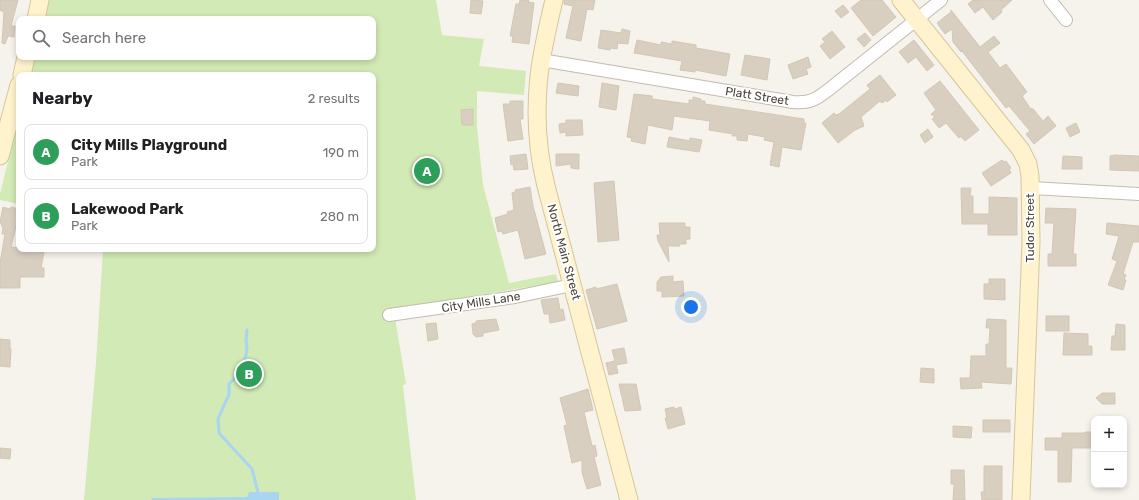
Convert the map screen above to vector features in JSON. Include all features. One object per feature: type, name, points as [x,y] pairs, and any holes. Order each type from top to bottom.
[{"type":"street","points":[[37,16],[40,0]]},
{"type":"street","name":"North Main Street","points":[[554,0],[541,60],[537,109],[540,153],[544,178],[629,500]]},
{"type":"street","name":"Tudor Street","points":[[901,0],[1024,154],[1030,169],[1031,259],[1020,500]]},
{"type":"street","name":"Platt Street","points":[[541,60],[793,102],[808,102],[820,96],[941,0]]},
{"type":"street","points":[[1050,0],[1066,20]]},
{"type":"street","points":[[23,72],[25,60]]},
{"type":"street","points":[[0,156],[16,96]]},
{"type":"street","points":[[1031,188],[1139,194]]},
{"type":"street","name":"City Mills Lane","points":[[389,315],[515,296],[572,285]]},
{"type":"green space","points":[[49,0],[436,0],[442,35],[484,39],[479,66],[526,71],[524,95],[477,91],[477,127],[483,185],[509,283],[556,274],[558,282],[396,309],[396,324],[406,384],[403,385],[416,500],[84,500],[96,363],[103,252],[376,252],[376,72],[31,72],[33,60],[376,60],[376,16],[45,16]]},
{"type":"green space","points":[[16,130],[16,203],[0,200],[0,194]]},
{"type":"water","points":[[249,492],[279,492],[279,500],[152,500],[151,498],[247,497]]},
{"type":"building","points":[[0,0],[18,0],[11,26],[15,26],[14,37],[8,36],[5,44],[2,43],[4,12],[0,10]]},
{"type":"building","points":[[471,0],[483,1],[481,14],[470,13]]},
{"type":"building","points":[[520,0],[529,0],[528,2],[534,3],[529,44],[512,42],[513,36],[510,36],[516,4],[519,4]]},
{"type":"building","points":[[564,0],[595,0],[593,10],[587,9],[581,41],[566,38],[573,6],[564,4]]},
{"type":"building","points":[[861,0],[882,0],[896,17],[873,36],[851,8]]},
{"type":"building","points":[[973,0],[1012,0],[993,20],[983,7],[975,13],[968,4]]},
{"type":"building","points":[[843,5],[849,12],[841,18],[835,11]]},
{"type":"building","points":[[951,10],[980,47],[994,36],[1000,43],[988,52],[1000,68],[1006,64],[1027,92],[1022,96],[1030,108],[1033,109],[1043,121],[1048,116],[1056,126],[1034,144],[1026,134],[1030,131],[1009,106],[1006,108],[962,51],[961,52],[953,42],[952,29],[945,34],[937,23],[951,12]]},
{"type":"building","points":[[622,29],[630,31],[628,44],[618,43],[617,49],[611,48],[610,50],[598,48],[601,30],[621,33]]},
{"type":"building","points":[[832,31],[845,47],[830,59],[820,46],[825,42],[822,39]]},
{"type":"building","points":[[865,33],[871,40],[864,47],[857,39]]},
{"type":"building","points":[[637,40],[661,45],[661,42],[672,44],[672,41],[696,45],[696,48],[730,54],[726,76],[695,70],[695,72],[680,70],[682,61],[634,53]]},
{"type":"building","points":[[914,40],[934,65],[927,71],[916,57],[908,63],[899,52]]},
{"type":"building","points":[[745,55],[770,59],[767,80],[741,75]]},
{"type":"building","points":[[808,57],[811,67],[806,69],[808,74],[793,79],[788,65]]},
{"type":"building","points":[[880,75],[896,95],[887,102],[886,100],[882,103],[880,101],[861,117],[864,126],[855,130],[838,143],[822,123],[834,113],[836,115],[839,114],[870,89],[867,85]]},
{"type":"building","points":[[940,81],[979,130],[965,141],[960,136],[959,138],[946,123],[939,128],[932,119],[935,117],[931,114],[936,110],[924,93]]},
{"type":"building","points":[[558,83],[579,86],[578,96],[556,93]]},
{"type":"building","points":[[602,83],[619,86],[616,110],[599,107]]},
{"type":"building","points":[[634,94],[652,96],[652,99],[689,104],[689,100],[693,100],[693,97],[701,99],[701,101],[705,101],[705,104],[804,119],[804,123],[806,123],[801,150],[782,147],[779,167],[770,165],[774,142],[764,140],[765,137],[748,134],[747,141],[737,140],[737,136],[732,136],[733,134],[709,130],[710,121],[674,116],[672,130],[648,125],[645,144],[631,141],[632,138],[627,137]]},
{"type":"building","points":[[510,101],[523,101],[523,119],[520,119],[523,139],[508,141],[503,104],[510,104]]},
{"type":"building","points":[[473,109],[473,125],[462,125],[461,110]]},
{"type":"building","points":[[566,120],[582,120],[583,135],[566,136],[566,132],[560,133],[559,124],[566,123]]},
{"type":"building","points":[[1076,123],[1080,132],[1070,137],[1066,128]]},
{"type":"building","points":[[928,129],[933,137],[925,143],[920,135]]},
{"type":"building","points":[[669,137],[690,141],[690,138],[702,140],[699,152],[667,147]]},
{"type":"building","points":[[526,154],[528,169],[514,170],[513,164],[511,165],[510,156]]},
{"type":"building","points":[[556,154],[579,154],[579,169],[571,168],[571,164],[556,166]]},
{"type":"building","points":[[1063,156],[1082,157],[1082,169],[1062,169]]},
{"type":"building","points":[[1110,156],[1139,156],[1139,171],[1110,170]]},
{"type":"building","points":[[1002,160],[1004,162],[1006,161],[1011,168],[1009,169],[1011,173],[991,186],[982,173]]},
{"type":"building","points":[[614,181],[619,240],[598,242],[594,183]]},
{"type":"building","points":[[530,187],[533,206],[546,254],[525,259],[518,230],[503,234],[502,231],[498,232],[495,218],[508,214],[507,212],[514,210],[512,193],[515,192],[515,190]]},
{"type":"building","points":[[961,188],[971,188],[970,196],[973,196],[973,214],[989,214],[989,197],[1017,198],[1017,235],[988,235],[988,224],[962,224]]},
{"type":"building","points":[[3,207],[10,209],[11,207],[16,208],[16,226],[11,247],[16,248],[16,252],[44,252],[41,268],[44,268],[44,277],[20,277],[20,288],[0,288],[0,263],[5,234],[2,234],[3,228],[0,222]]},
{"type":"building","points":[[1046,208],[1076,209],[1073,254],[1076,254],[1076,266],[1048,266],[1048,254],[1052,254],[1054,223],[1045,223]]},
{"type":"building","points":[[659,223],[685,223],[685,227],[690,227],[690,239],[686,239],[686,244],[679,244],[680,246],[668,246],[669,262],[658,241],[657,235],[660,235]]},
{"type":"building","points":[[1107,223],[1139,226],[1139,242],[1133,242],[1123,274],[1126,275],[1124,280],[1126,280],[1123,290],[1108,285],[1117,261],[1112,259],[1119,236],[1106,234]]},
{"type":"building","points":[[673,276],[673,282],[683,281],[684,296],[662,297],[662,291],[657,291],[657,282],[661,277]]},
{"type":"building","points":[[989,279],[1005,279],[1005,300],[984,299],[984,284],[989,284]]},
{"type":"building","points":[[617,284],[627,321],[597,329],[586,290]]},
{"type":"building","points":[[558,298],[560,310],[563,309],[565,320],[550,323],[549,314],[544,314],[541,300]]},
{"type":"building","points":[[1046,316],[1069,316],[1069,331],[1046,331]]},
{"type":"building","points":[[496,319],[499,330],[483,333],[483,336],[476,337],[473,334],[472,324],[476,323],[476,321]]},
{"type":"building","points":[[987,319],[1006,320],[1006,368],[1012,368],[1011,384],[981,382],[982,388],[961,389],[960,378],[970,378],[971,356],[986,356],[986,344],[989,344],[990,328],[986,328]]},
{"type":"building","points":[[436,323],[438,339],[428,341],[426,324]]},
{"type":"building","points":[[1116,324],[1125,325],[1125,350],[1111,350],[1112,336],[1115,336]]},
{"type":"building","points":[[1064,333],[1088,334],[1088,346],[1092,346],[1092,355],[1063,355]]},
{"type":"building","points":[[0,339],[10,340],[10,367],[0,366]]},
{"type":"building","points":[[624,348],[627,363],[616,365],[618,373],[609,375],[606,363],[615,361],[612,350]]},
{"type":"building","points":[[921,368],[934,369],[934,383],[920,382]]},
{"type":"building","points":[[619,384],[636,384],[641,410],[625,411]]},
{"type":"building","points":[[588,389],[593,410],[584,412],[592,446],[595,445],[597,456],[594,457],[601,485],[587,489],[582,472],[582,460],[572,463],[564,426],[567,425],[560,398]]},
{"type":"building","points":[[1102,393],[1115,393],[1115,404],[1102,404],[1096,398]]},
{"type":"building","points":[[674,407],[675,409],[681,407],[685,424],[668,429],[665,418],[667,418],[665,409]]},
{"type":"building","points":[[983,420],[1010,420],[1010,432],[983,432]]},
{"type":"building","points":[[953,426],[972,427],[971,438],[953,437]]},
{"type":"building","points":[[1091,432],[1091,448],[1072,448],[1071,482],[1058,482],[1058,450],[1045,450],[1045,438],[1062,438],[1062,433]]},
{"type":"building","points":[[0,448],[11,449],[10,459],[0,458]]},
{"type":"building","points":[[984,466],[1002,466],[1002,500],[982,500],[981,492],[984,492]]},
{"type":"building","points":[[951,470],[964,470],[965,500],[953,500],[954,484],[951,484]]},
{"type":"waterway","points":[[247,330],[247,349],[245,360],[238,369],[234,379],[229,384],[229,395],[218,419],[219,433],[252,469],[258,492],[255,500]]},
{"type":"place","name":"City Mills Playground","points":[[427,171]]},
{"type":"place","name":"Lakewood Park","points":[[249,374]]}]
